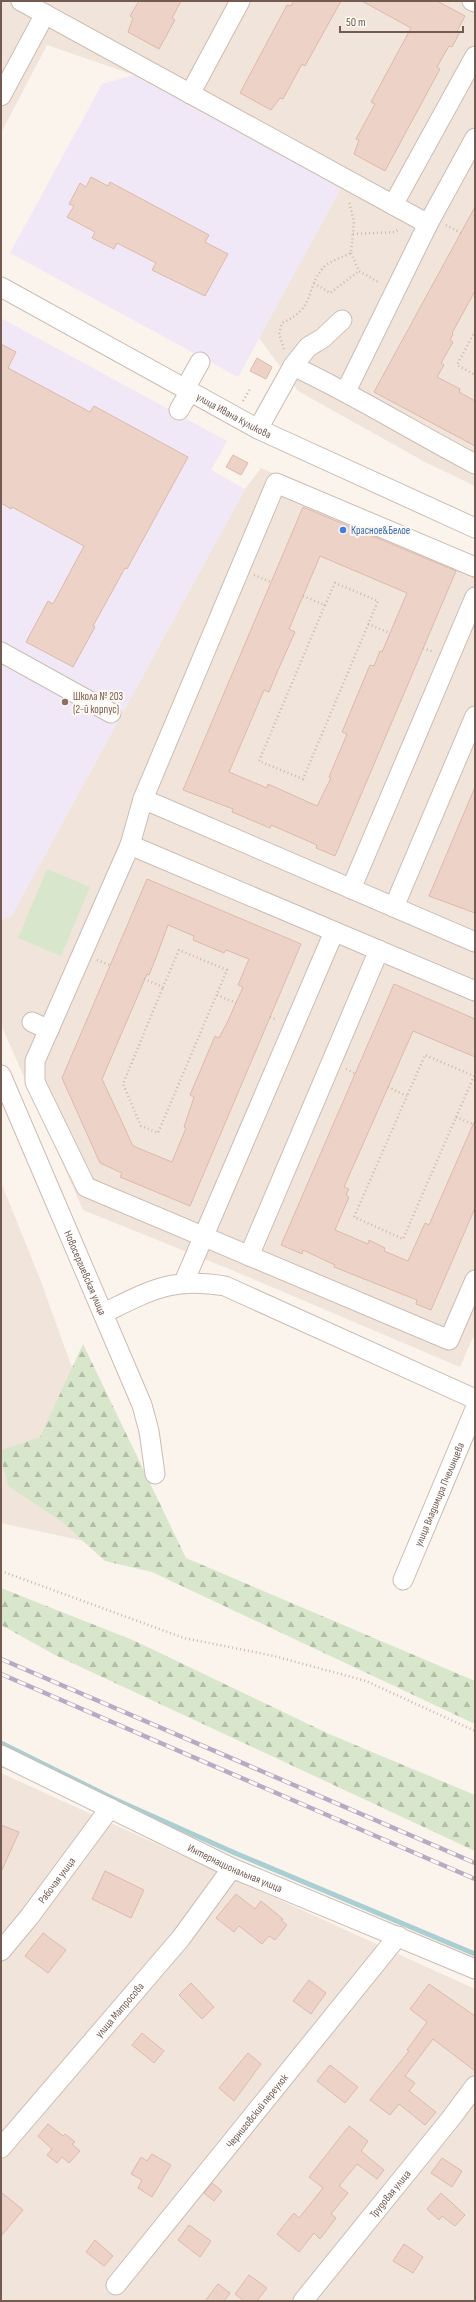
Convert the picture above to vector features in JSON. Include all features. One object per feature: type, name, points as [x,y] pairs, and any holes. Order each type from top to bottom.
[{"type":"street","points":[[21,1],[422,221]]},
{"type":"street","points":[[190,94],[240,1]]},
{"type":"street","points":[[1,96],[45,14]]},
{"type":"street","points":[[393,205],[475,56]]},
{"type":"street","points":[[346,391],[395,291],[422,221],[475,138]]},
{"type":"street","name":"улица Ивана Куликова","points":[[1,287],[258,429],[475,528]]},
{"type":"street","points":[[258,429],[293,366],[308,347],[323,338],[342,320]]},
{"type":"street","points":[[179,410],[200,362]]},
{"type":"street","points":[[293,366],[346,391],[401,425],[475,464]]},
{"type":"street","points":[[475,567],[276,483],[142,799],[130,845],[35,1062],[35,1082],[86,1187],[449,1340],[475,1280]]},
{"type":"street","points":[[351,889],[475,597]]},
{"type":"street","points":[[1,652],[111,713]]},
{"type":"street","points":[[394,907],[475,716]]},
{"type":"street","points":[[142,799],[475,942]]},
{"type":"street","points":[[130,845],[475,991]]},
{"type":"street","points":[[184,1282],[334,932]]},
{"type":"street","points":[[249,1256],[379,950]]},
{"type":"street","points":[[32,1022],[49,1030]]},
{"type":"street","name":"Новосергиевская улица","points":[[1,1075],[104,1313],[142,1405],[149,1431],[155,1474]]},
{"type":"street","points":[[104,1313],[150,1291],[184,1282],[212,1284],[239,1291],[475,1399]]},
{"type":"street","name":"улица Владимира Пчелинцева","points":[[403,1580],[475,1409]]},
{"type":"street","name":"Интернациональная улица","points":[[1,1755],[232,1868],[475,1968]]},
{"type":"street","name":"Рабочая улица","points":[[1,1951],[30,1916],[110,1808]]},
{"type":"street","name":"улица Матросова","points":[[1,2148],[180,1938],[232,1868]]},
{"type":"street","name":"Черниговский переулок","points":[[116,2285],[398,1936]]},
{"type":"street","name":"Трудовая улица","points":[[303,2301],[452,2117],[475,2086]]},
{"type":"path","points":[[344,178],[354,222],[351,253],[359,271],[395,291]]},
{"type":"path","points":[[353,234],[395,232],[422,221]]},
{"type":"path","points":[[293,366],[279,334],[282,323],[293,318],[308,304],[314,283],[324,266],[351,253]]},
{"type":"path","points":[[314,283],[330,293],[359,271]]},
{"type":"path","points":[[475,331],[457,365],[475,375]]},
{"type":"path","points":[[335,582],[378,601],[303,779],[259,761],[325,605],[335,582]]},
{"type":"path","points":[[303,596],[325,605]]},
{"type":"path","points":[[368,624],[390,634]]},
{"type":"path","points":[[179,950],[227,970],[158,1133],[141,1126],[123,1084],[163,987],[179,950]]},
{"type":"path","points":[[144,979],[163,987]]},
{"type":"path","points":[[217,995],[236,1003]]},
{"type":"path","points":[[425,1055],[474,1076],[402,1239],[354,1217],[407,1096],[425,1055]]},
{"type":"path","points":[[388,1087],[407,1096]]},
{"type":"path","points":[[456,1117],[473,1124]]},
{"type":"path","points":[[1,1571],[184,1638],[274,1656],[366,1681],[475,1730]]},
{"type":"shaded area","points":[[1,1],[475,1],[475,486],[425,462],[298,391],[259,338],[341,188],[134,75],[47,45],[1,133]]},
{"type":"shaded area","points":[[134,75],[341,188],[238,377],[10,253],[102,84]]},
{"type":"shaded area","name":"Школа № 203 (2-й корпус)","points":[[1,318],[227,441],[211,470],[245,489],[12,915],[1,920]]},
{"type":"shaded area","points":[[261,468],[475,559],[475,1333],[460,1367],[234,1271],[83,1210],[1,1025],[1,920],[12,915],[245,489]]},
{"type":"shaded area","points":[[1,1182],[40,1279],[139,1553],[1,1523]]},
{"type":"shaded area","points":[[1,1773],[475,1989],[475,2301],[1,2301]]},
{"type":"green space","points":[[47,869],[90,887],[61,956],[18,938]]},
{"type":"green space","points":[[83,1344],[186,1558],[475,1681],[475,1724],[152,1572],[105,1561],[62,1522],[8,1486],[1,1459],[1,1450],[40,1437]]},
{"type":"green space","points":[[1,1588],[135,1641],[329,1734],[475,1795],[475,1851],[55,1655],[1,1625]]},
{"type":"building","points":[[139,1],[181,1],[172,18],[175,20],[159,49],[128,32],[133,18],[130,16]]},
{"type":"building","points":[[294,1],[341,1],[305,66],[302,64],[283,99],[280,98],[271,110],[240,93],[287,5],[291,6]]},
{"type":"building","points":[[362,1],[437,1],[465,16],[457,31],[460,32],[452,47],[449,46],[437,67],[440,69],[385,171],[354,154],[359,140],[356,139],[375,104],[371,102],[411,28]]},
{"type":"building","points":[[91,177],[108,186],[110,182],[209,235],[205,242],[228,254],[205,296],[152,270],[156,263],[117,243],[114,249],[92,238],[95,232],[67,217],[74,206],[69,204],[80,183],[86,187]]},
{"type":"building","points":[[475,207],[475,291],[452,333],[453,334],[450,340],[453,342],[441,363],[444,365],[437,377],[460,389],[459,392],[475,401],[475,446],[374,392]]},
{"type":"building","points":[[1,344],[16,352],[8,368],[90,412],[94,406],[188,457],[127,569],[125,568],[93,626],[95,627],[73,667],[26,642],[48,601],[53,604],[84,546],[12,507],[11,509],[1,503]]},
{"type":"building","points":[[257,358],[272,367],[266,379],[250,371]]},
{"type":"building","points":[[233,455],[248,463],[241,475],[226,467]]},
{"type":"building","points":[[303,507],[456,571],[335,856],[316,848],[317,845],[271,825],[270,828],[232,812],[233,809],[183,790]],"holes":[[[320,556],[407,593],[382,652],[380,651],[374,666],[370,665],[342,732],[347,734],[329,777],[331,778],[317,806],[268,784],[267,788],[229,772],[264,690],[269,692],[295,632],[289,629]]]},
{"type":"building","points":[[475,787],[475,913],[429,896]]},
{"type":"building","points":[[147,879],[301,944],[190,1206],[120,1177],[122,1173],[100,1163],[62,1078]],"holes":[[[168,925],[194,936],[193,940],[224,953],[226,950],[249,959],[238,985],[243,987],[219,1038],[215,1036],[190,1095],[194,1097],[184,1127],[186,1128],[172,1162],[133,1146],[102,1079],[147,974],[149,975]]]},
{"type":"building","points":[[394,984],[475,1019],[475,1057],[413,1031],[344,1187],[349,1189],[346,1195],[349,1197],[335,1230],[368,1244],[369,1240],[385,1248],[384,1251],[408,1261],[425,1223],[429,1225],[475,1120],[475,1208],[431,1310],[416,1304],[417,1300],[334,1267],[335,1265],[303,1250],[302,1254],[281,1245]]},
{"type":"building","points":[[1,1825],[19,1832],[1,1872]]},
{"type":"building","points":[[105,1871],[144,1890],[131,1918],[92,1899]]},
{"type":"building","points":[[236,1894],[255,1909],[261,1901],[283,1919],[281,1920],[287,1925],[275,1940],[269,1936],[262,1944],[239,1926],[234,1932],[216,1918]]},
{"type":"building","points":[[43,1933],[66,1950],[48,1973],[25,1956]]},
{"type":"building","points":[[309,1980],[326,1993],[311,2014],[293,2001]]},
{"type":"building","points":[[191,1983],[214,2007],[202,2019],[179,1995]]},
{"type":"building","points":[[429,1984],[475,2016],[475,2071],[433,2039],[405,2076],[415,2083],[409,2091],[436,2112],[425,2125],[399,2104],[390,2115],[370,2100],[409,2051],[407,2050],[427,2022],[410,2009]]},
{"type":"building","points":[[142,2033],[164,2051],[154,2063],[132,2045]]},
{"type":"building","points":[[248,2053],[261,2064],[234,2101],[219,2088]]},
{"type":"building","points":[[330,2065],[358,2087],[345,2103],[317,2081]]},
{"type":"building","points":[[48,2124],[63,2136],[65,2134],[75,2142],[72,2144],[80,2151],[69,2163],[62,2157],[57,2163],[47,2155],[52,2149],[38,2136]]},
{"type":"building","points":[[349,2126],[368,2141],[361,2151],[384,2170],[377,2179],[357,2164],[339,2186],[348,2193],[331,2214],[336,2218],[320,2239],[314,2233],[299,2252],[277,2234],[294,2213],[299,2218],[323,2188],[309,2177]]},
{"type":"building","points":[[152,2154],[171,2165],[152,2197],[138,2188],[142,2180],[131,2174],[141,2157],[147,2161]]},
{"type":"building","points":[[442,2158],[462,2171],[452,2187],[431,2173]]},
{"type":"building","points":[[212,2183],[222,2191],[214,2201],[204,2193]]},
{"type":"building","points":[[1,2192],[23,2210],[1,2236]]},
{"type":"building","points":[[441,2193],[465,2215],[455,2226],[442,2216],[439,2220],[427,2209]]},
{"type":"building","points":[[189,2225],[211,2241],[200,2257],[178,2240]]},
{"type":"building","points":[[95,2240],[113,2256],[104,2266],[86,2252]]},
{"type":"building","points":[[404,2244],[423,2257],[413,2273],[393,2261]]},
{"type":"building","points":[[249,2275],[267,2288],[257,2301],[244,2301],[235,2294]]},
{"type":"building","points":[[218,2284],[230,2293],[224,2301],[205,2301]]},
{"type":"waterway","points":[[1,1743],[114,1799],[235,1853],[475,1954]]},
{"type":"railway","points":[[1,1659],[475,1863]]},
{"type":"railway","points":[[1,1674],[475,1879]]},
{"type":"place","name":"Красное&Белое","points":[[343,530]]},
{"type":"place","name":"Школа № 203 (2-й корпус)","points":[[65,702]]}]
